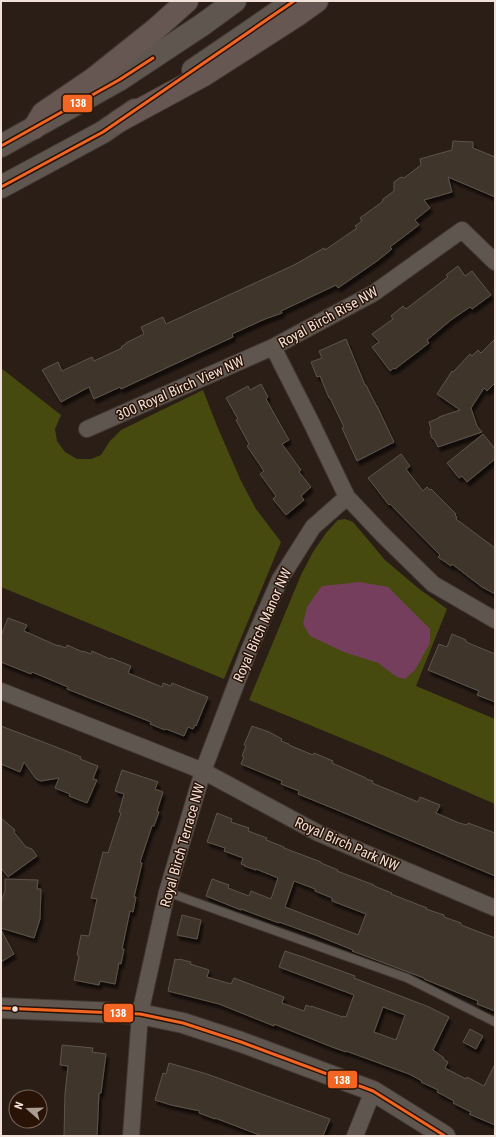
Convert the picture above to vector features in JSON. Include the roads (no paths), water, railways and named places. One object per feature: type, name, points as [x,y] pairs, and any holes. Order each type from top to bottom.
[{"type":"highway","points":[[34,128],[43,113],[93,79],[157,28],[187,1]]},
{"type":"highway","points":[[119,121],[204,75],[317,1]]},
{"type":"main road","points":[[1,146],[119,80],[202,25],[235,1]]},
{"type":"main road","points":[[1,187],[103,132],[294,1]]},
{"type":"street","name":"Royal Birch Rise NW","points":[[347,497],[273,347],[374,293],[462,230],[495,262]]},
{"type":"street","name":"300 Royal Birch View NW","points":[[87,429],[273,347]]},
{"type":"street","points":[[347,497],[433,584],[495,620]]},
{"type":"street","name":"Royal Birch Manor NW","points":[[203,771],[249,650],[280,579],[312,527],[347,497]]},
{"type":"street","name":"Royal Birch Terrace NW","points":[[1,691],[203,771],[167,892],[140,1014],[131,1136]]},
{"type":"street","name":"Royal Birch Park NW","points":[[203,771],[318,833],[495,908]]},
{"type":"street","points":[[1,1008],[140,1014],[183,1023],[241,1042],[373,1091],[445,1136]]},
{"type":"street","points":[[354,1136],[373,1091]]},
{"type":"lane","points":[[167,892],[407,978],[495,1022]]}]
